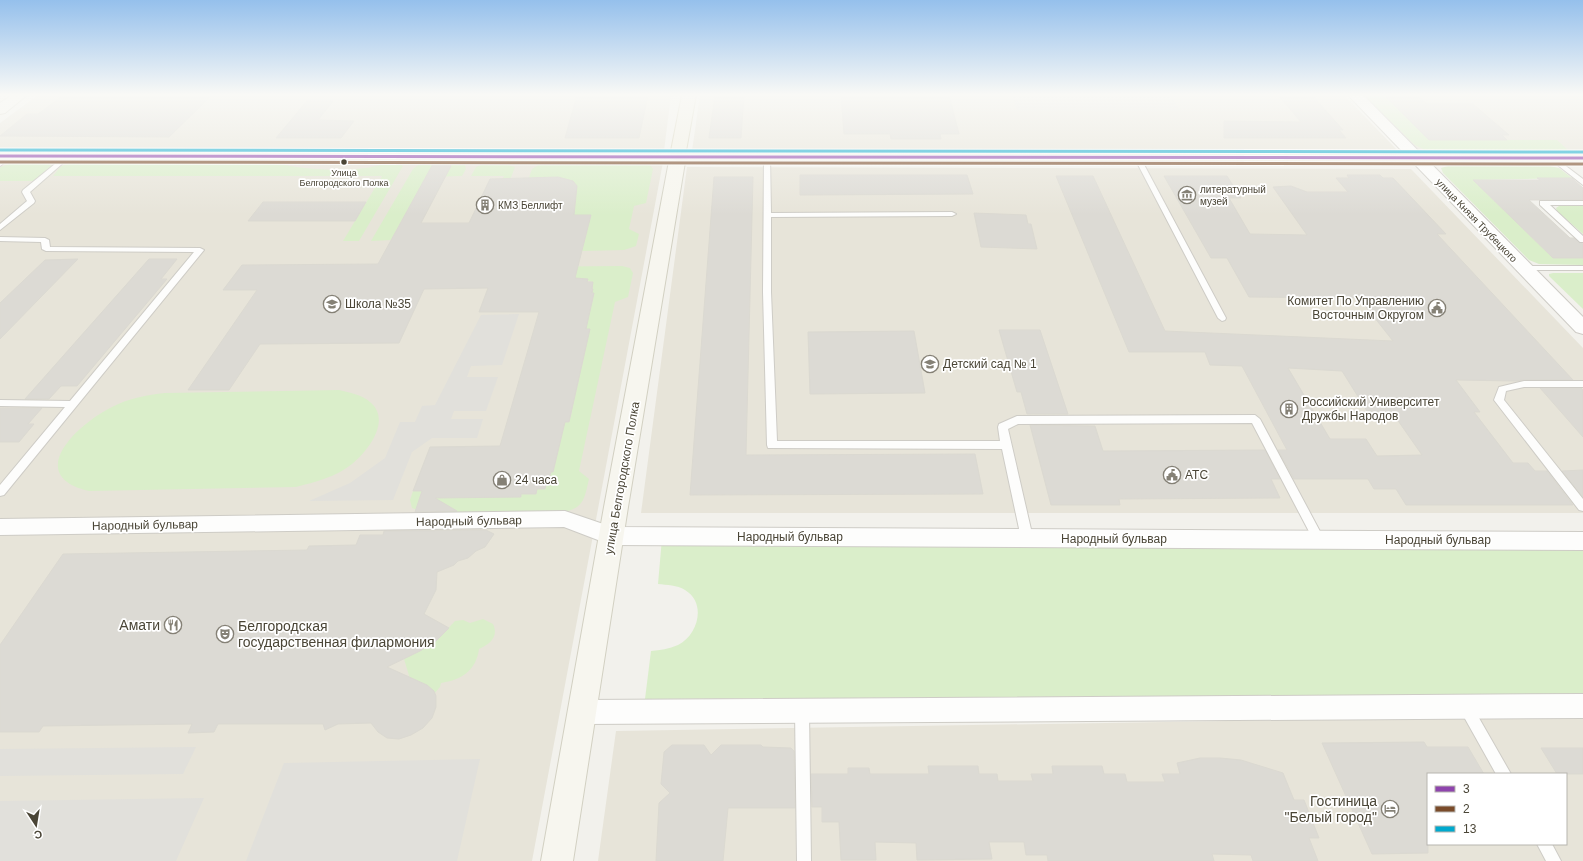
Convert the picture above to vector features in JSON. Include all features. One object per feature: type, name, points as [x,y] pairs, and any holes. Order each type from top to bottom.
[{"type":"main road","name":"улица Белгородского Полка","points":[[557,861],[611,536],[682,135]]},
{"type":"main road","points":[[3,158],[68,156],[1137,156],[1583,158]]},
{"type":"street","name":"улица Князя Трубецкого","points":[[1395,135],[1583,328]]},
{"type":"street","name":"Народный бульвар","points":[[0,527],[565,520],[611,536],[1583,541]]},
{"type":"street","points":[[582,712],[1583,706]]},
{"type":"lane","points":[[0,228],[31,201],[26,192],[68,156]]},
{"type":"lane","points":[[767,156],[767,292],[772,445],[1006,445]]},
{"type":"lane","points":[[1137,156],[1222,318]]},
{"type":"lane","points":[[1552,158],[1583,184]]},
{"type":"lane","points":[[1583,204],[1543,203],[1583,240]]},
{"type":"lane","points":[[767,214],[952,214]]},
{"type":"lane","points":[[0,239],[45,240],[46,249],[200,250],[0,492]]},
{"type":"lane","points":[[1524,268],[1583,268]]},
{"type":"lane","points":[[1583,384],[1524,384],[1502,389],[1499,400],[1583,507]]},
{"type":"lane","points":[[0,403],[73,404]]},
{"type":"lane","points":[[1027,538],[1003,427],[1017,420],[1255,419],[1319,540]]},
{"type":"lane","points":[[1465,707],[1503,773]]},
{"type":"lane","points":[[802,711],[804,861]]},
{"type":"lane","points":[[1545,845],[1554,861]]},
{"type":"shaded area","points":[[0,135],[666,135],[664,151],[0,148]]},
{"type":"shaded area","points":[[694,135],[1383,135],[1399,152],[692,151]]},
{"type":"shaded area","points":[[1403,135],[1583,135],[1583,153],[1421,153]]},
{"type":"shaded area","points":[[0,160],[663,162],[532,861],[0,861]]},
{"type":"shaded area","points":[[687,167],[1411,169],[1583,348],[1583,513],[641,513]]},
{"type":"shaded area","points":[[519,314],[502,365],[471,366],[467,377],[498,377],[486,411],[454,411],[451,419],[483,419],[477,438],[432,438],[412,452],[393,500],[309,501],[350,483],[385,458],[400,422],[415,422],[422,406],[435,405],[481,315]]},
{"type":"shaded area","points":[[1583,715],[1583,861],[598,861],[616,731]]},
{"type":"shaded area","points":[[196,747],[183,774],[0,776],[0,749]]},
{"type":"shaded area","points":[[480,759],[457,861],[246,861],[284,763]]},
{"type":"shaded area","points":[[204,798],[176,861],[0,861],[0,801]]},
{"type":"green space","points":[[1405,135],[1424,135],[1429,140],[1557,140],[1569,151],[1437,152],[1425,150],[1415,145]]},
{"type":"green space","points":[[16,162],[45,162],[52,166],[34,181],[0,181],[0,167]]},
{"type":"green space","points":[[75,162],[276,163],[296,167],[332,170],[355,169],[390,163],[403,166],[359,241],[343,241],[382,176],[53,176],[61,166]]},
{"type":"green space","points":[[426,163],[462,164],[465,165],[466,169],[462,176],[426,177],[391,240],[371,241],[413,169],[418,165]]},
{"type":"green space","points":[[483,164],[506,164],[515,167],[497,213],[488,214],[504,176],[471,176],[476,167]]},
{"type":"green space","points":[[540,164],[650,165],[653,169],[646,203],[634,206],[629,229],[639,234],[636,246],[624,250],[582,251],[591,215],[553,215],[576,192],[577,186],[573,182],[563,178],[552,177],[535,178],[532,186],[526,186],[532,169]]},
{"type":"green space","points":[[1448,166],[1550,166],[1559,168],[1572,178],[1473,180],[1553,258],[1583,258],[1583,265],[1539,264],[1529,260],[1443,173],[1441,168]]},
{"type":"green space","points":[[1559,206],[1583,206],[1583,234],[1557,211],[1556,208]]},
{"type":"green space","points":[[622,266],[630,268],[633,273],[628,297],[615,302],[579,471],[589,479],[585,495],[581,503],[577,507],[567,511],[423,512],[412,508],[410,500],[413,491],[422,491],[420,495],[520,497],[521,494],[536,494],[537,489],[545,489],[547,479],[549,478],[551,472],[553,472],[564,422],[569,422],[572,412],[570,412],[579,380],[574,379],[576,367],[582,366],[584,357],[582,357],[590,329],[585,329],[594,293],[592,293],[593,282],[576,278],[562,278],[508,267]]},
{"type":"green space","points":[[1583,273],[1583,309],[1549,276],[1549,274]]},
{"type":"green space","points":[[339,390],[359,395],[367,399],[376,409],[379,417],[378,426],[371,443],[352,464],[346,469],[332,476],[318,481],[296,487],[89,491],[69,483],[60,473],[58,462],[63,449],[73,436],[99,415],[118,404],[131,399],[165,393]]},
{"type":"green space","points":[[662,538],[1583,542],[1583,694],[645,699],[651,651],[678,645],[685,640],[695,627],[698,610],[692,596],[685,590],[679,587],[658,584]]},
{"type":"green space","points":[[483,619],[493,624],[495,633],[492,640],[487,645],[479,649],[475,663],[471,669],[455,680],[441,683],[440,687],[434,694],[411,682],[404,659],[436,641],[455,621],[463,620],[470,623]]},
{"type":"building","points":[[1,135],[171,135],[169,137],[0,136]]},
{"type":"building","points":[[278,135],[343,135],[341,138],[276,138]]},
{"type":"building","points":[[566,135],[640,135],[639,138],[565,138]]},
{"type":"building","points":[[709,135],[741,135],[741,138],[709,138]]},
{"type":"building","points":[[890,135],[940,135],[941,139],[891,139]]},
{"type":"building","points":[[1224,135],[1344,135],[1346,138],[1224,138]]},
{"type":"building","points":[[1424,135],[1502,135],[1507,140],[1429,140]]},
{"type":"building","points":[[434,162],[444,162],[451,166],[421,223],[469,223],[490,179],[558,177],[573,181],[577,186],[574,215],[591,215],[575,278],[588,279],[587,282],[593,282],[592,293],[594,293],[586,329],[590,329],[569,422],[565,422],[553,472],[551,472],[549,479],[547,479],[545,489],[537,489],[536,494],[521,494],[521,497],[435,498],[457,511],[415,512],[422,491],[413,491],[430,447],[500,446],[539,312],[479,312],[488,288],[424,289],[399,343],[260,344],[229,390],[188,390],[257,290],[223,290],[242,265],[378,264]]},
{"type":"building","points":[[800,175],[967,175],[973,194],[800,195]]},
{"type":"building","points":[[1347,175],[1380,175],[1383,178],[1393,178],[1446,234],[1437,234],[1573,380],[1456,380],[1480,412],[1474,412],[1513,463],[1528,463],[1535,471],[1547,471],[1573,505],[1406,505],[1396,489],[1374,489],[1368,479],[1294,479],[1278,450],[1287,450],[1242,366],[1210,365],[1205,352],[1129,352],[1056,176],[1093,176],[1165,331],[1393,341],[1359,298],[1249,297],[1227,258],[1211,258],[1164,176],[1227,176],[1241,198],[1229,198],[1250,234],[1307,235],[1273,187],[1291,186],[1307,192],[1348,192],[1336,178],[1349,178]],"holes":[[[1288,368],[1342,371],[1367,411],[1392,412],[1422,455],[1377,456],[1366,439],[1330,439]]]},
{"type":"building","points":[[714,177],[753,177],[746,455],[975,454],[983,494],[690,495]]},
{"type":"building","points":[[1537,178],[1572,178],[1583,188],[1583,200],[1529,200],[1570,238],[1574,238],[1583,244],[1583,258],[1553,258],[1473,180],[1540,180]]},
{"type":"building","points":[[263,202],[366,202],[355,221],[248,221]]},
{"type":"building","points":[[974,213],[1026,215],[1028,224],[1031,224],[1037,249],[981,247]]},
{"type":"building","points":[[78,259],[0,339],[0,303],[45,260]]},
{"type":"building","points":[[149,259],[177,259],[161,279],[167,279],[77,386],[61,386],[49,399],[25,399]]},
{"type":"building","points":[[999,330],[1040,330],[1068,414],[1027,414],[1021,392],[1017,392]]},
{"type":"building","name":"Детский сад № 1","points":[[914,331],[925,393],[810,394],[808,332]]},
{"type":"building","points":[[1540,388],[1581,388],[1583,390],[1583,437]]},
{"type":"building","points":[[0,408],[42,408],[28,424],[34,424],[19,442],[0,442]]},
{"type":"building","name":"АТС","points":[[1030,425],[1095,426],[1103,451],[1265,450],[1280,479],[1271,479],[1280,498],[1119,499],[1120,505],[1051,505]]},
{"type":"building","points":[[1583,470],[1583,497],[1562,471]]},
{"type":"building","name":"Белгородская государственная филармония","points":[[486,530],[494,534],[485,547],[476,551],[468,558],[458,561],[454,565],[437,572],[436,590],[424,614],[449,628],[436,641],[420,651],[387,667],[427,685],[434,691],[436,696],[436,707],[432,718],[423,728],[411,735],[399,739],[387,738],[378,732],[371,723],[338,724],[325,730],[323,724],[218,724],[214,732],[188,733],[192,724],[43,726],[39,732],[0,732],[0,645],[63,554],[307,550],[309,546],[356,545],[360,535],[383,535],[384,531]]},
{"type":"building","name":"Гостиница \"Белый город\"","points":[[1424,742],[1427,747],[1468,747],[1483,773],[1427,773],[1428,853],[1372,854],[1322,743]]},
{"type":"building","points":[[672,745],[704,745],[711,755],[721,745],[761,745],[763,747],[791,748],[794,751],[795,808],[728,808],[723,861],[656,861],[659,803],[670,793],[661,784],[664,752]]},
{"type":"building","points":[[1541,748],[1583,748],[1583,774],[1556,773]]},
{"type":"building","points":[[1200,758],[1241,760],[1283,773],[1294,800],[1304,800],[1319,838],[1309,838],[1318,861],[1253,861],[1251,855],[1212,854],[1214,861],[1048,861],[1047,855],[1026,855],[1024,842],[989,842],[992,859],[917,860],[916,843],[875,842],[876,860],[841,860],[839,822],[822,822],[822,807],[812,807],[811,774],[848,774],[848,768],[869,768],[870,774],[929,774],[928,766],[978,766],[979,774],[997,774],[998,781],[1033,781],[1031,774],[1053,774],[1052,766],[1102,766],[1104,774],[1125,774],[1127,782],[1165,782],[1162,774],[1180,774],[1177,763]]},
{"type":"transit line","name":"13","points":[[0,150],[1583,152]]},
{"type":"transit line","name":"3","points":[[0,156],[1583,158]]},
{"type":"transit line","name":"2","points":[[0,162],[1583,164]]},
{"type":"place","name":"Улица Белгородского Полка","points":[[344,162]]},
{"type":"place","name":"литературный музей","points":[[1187,195]]},
{"type":"place","name":"КМЗ Беллифт","points":[[485,205]]},
{"type":"place","name":"Школа №35","points":[[332,304]]},
{"type":"place","name":"Комитет По Управлению Восточным Округом","points":[[1437,308]]},
{"type":"place","name":"Детский сад № 1","points":[[930,364]]},
{"type":"place","name":"Российский Университет Дружбы Народов","points":[[1289,409]]},
{"type":"place","name":"АТС","points":[[1172,475]]},
{"type":"place","name":"24 часа","points":[[502,480]]},
{"type":"place","name":"Амати","points":[[173,625]]},
{"type":"place","name":"Белгородская государственная филармония","points":[[225,634]]},
{"type":"place","name":"Гостиница \"Белый город\"","points":[[1390,809]]}]
